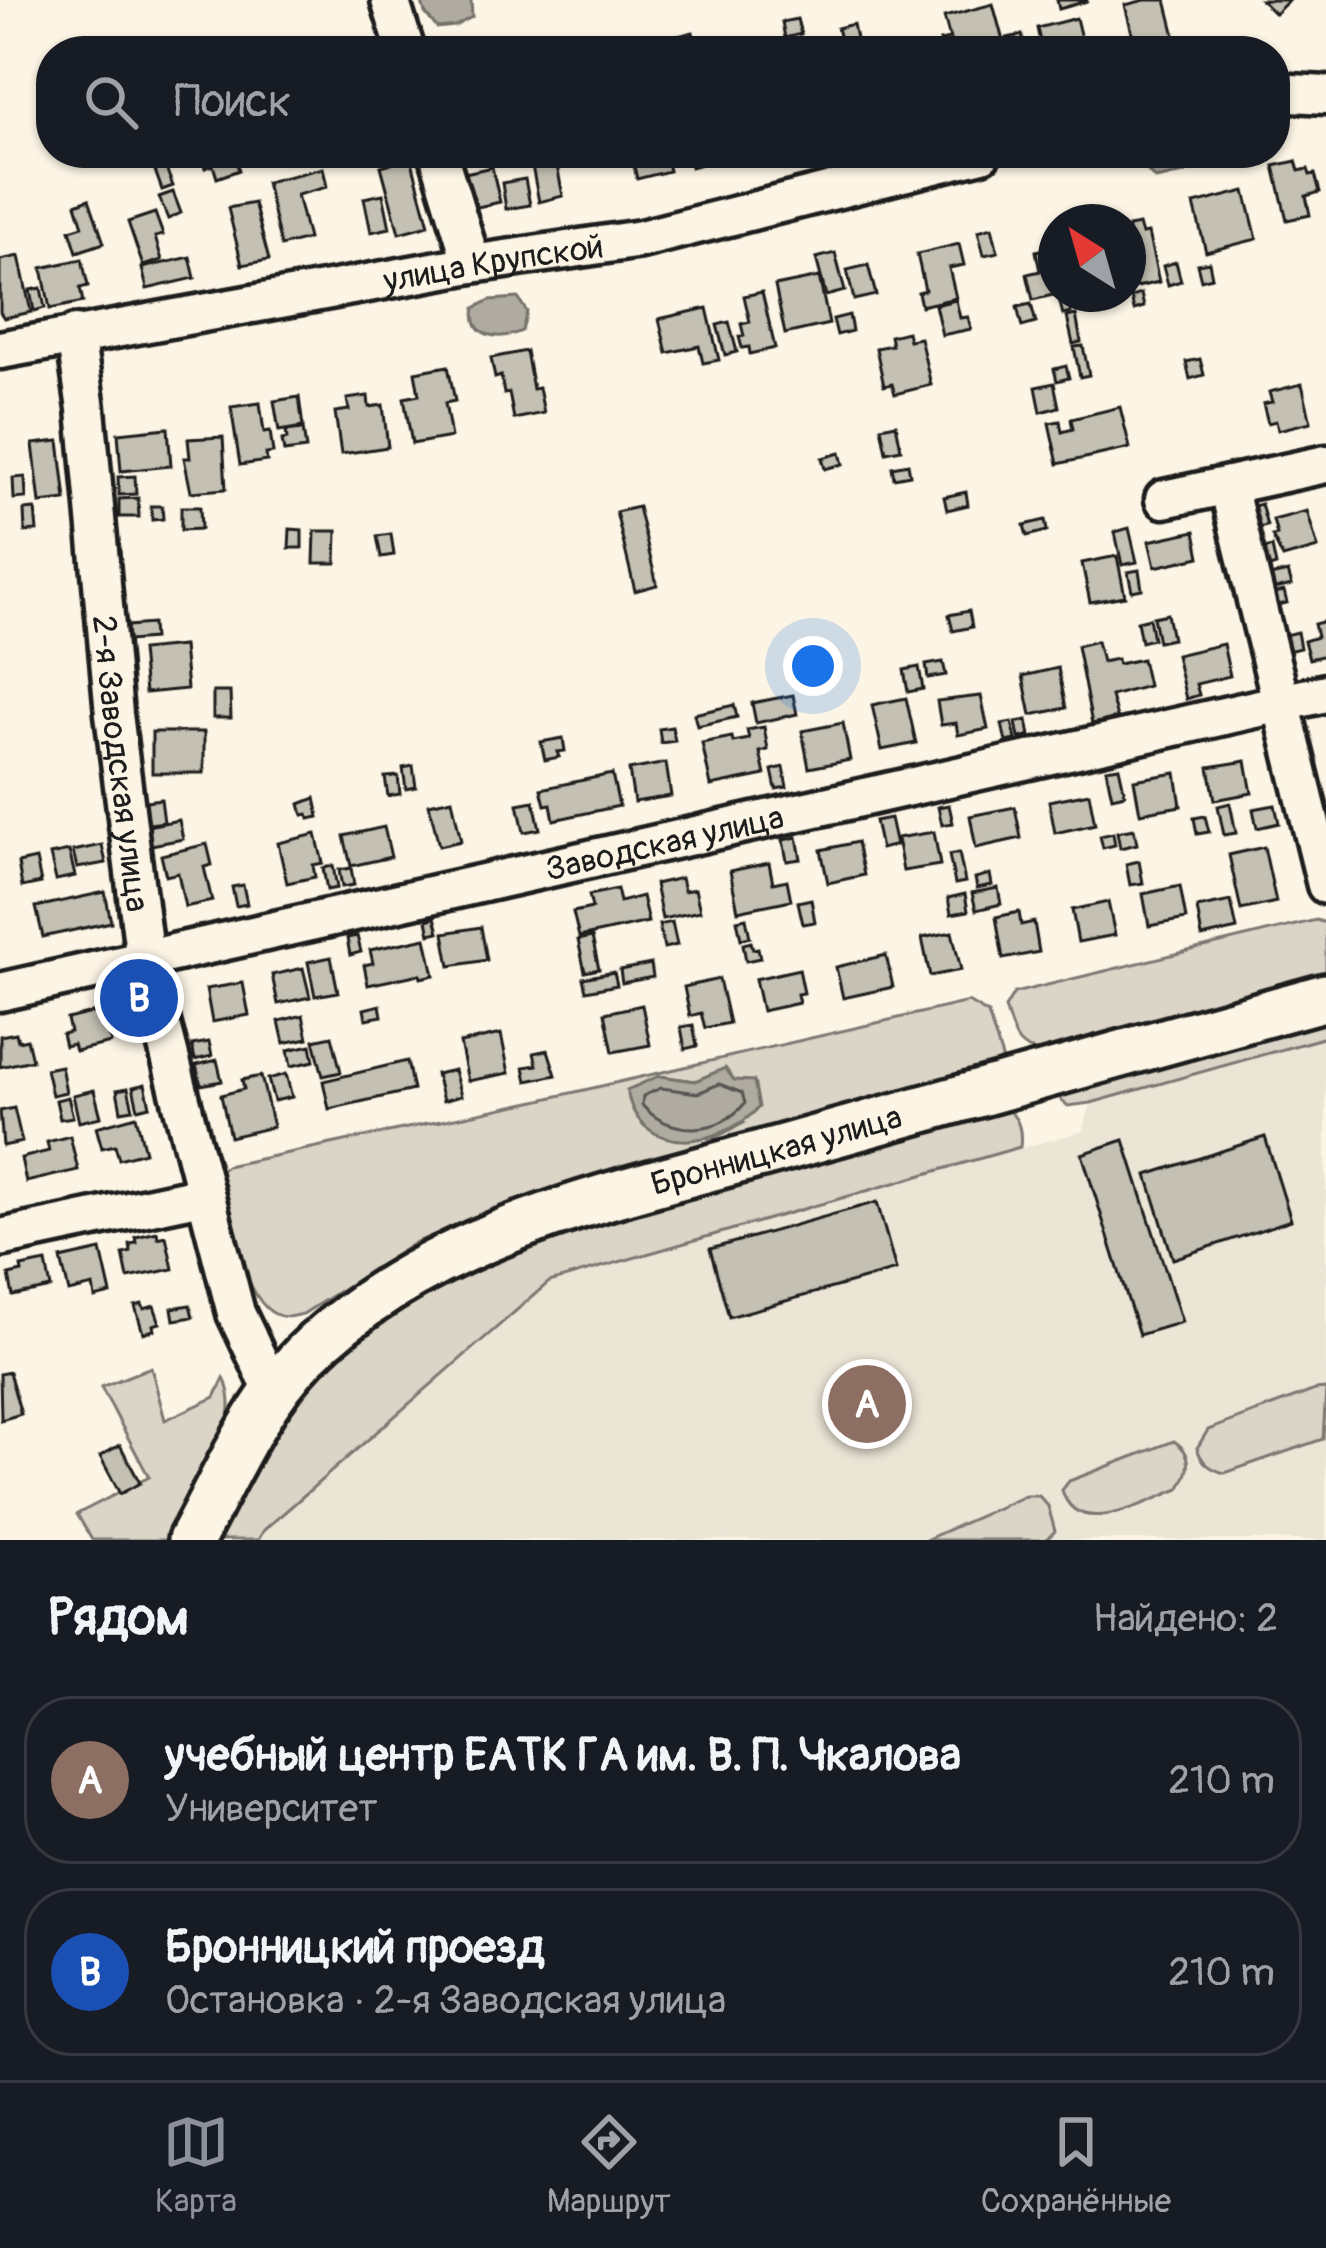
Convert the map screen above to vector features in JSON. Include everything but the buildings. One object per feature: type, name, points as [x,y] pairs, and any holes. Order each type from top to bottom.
[{"type":"main road","name":"Бронницкая улица","points":[[191,1540],[274,1393],[304,1356],[376,1297],[428,1264],[483,1239],[832,1134],[1326,998]]},
{"type":"street","points":[[390,0],[401,36]]},
{"type":"street","points":[[1290,93],[1326,95]]},
{"type":"street","points":[[443,168],[472,264]]},
{"type":"street","name":"улица Крупской","points":[[0,350],[472,264],[641,239],[923,168]]},
{"type":"street","name":"2-я Заводская улица","points":[[75,334],[145,960],[236,1312],[274,1393]]},
{"type":"street","points":[[1164,499],[1326,464]]},
{"type":"street","points":[[1228,486],[1326,885]]},
{"type":"street","name":"Заводская улица","points":[[0,992],[1326,693]]},
{"type":"street","points":[[0,1238],[203,1195]]},
{"type":"shaded area","points":[[1316,920],[1326,923],[1326,972],[1316,977],[1045,1051],[1021,1045],[1013,1033],[1005,1008],[1014,993]]},
{"type":"shaded area","points":[[968,1002],[988,1014],[1005,1067],[475,1219],[416,1242],[303,1314],[282,1316],[263,1305],[231,1228],[218,1173],[226,1166]],"holes":[[[659,1076],[696,1081],[744,1123],[710,1140]]]},
{"type":"shaded area","points":[[1326,1011],[1326,1037],[1091,1103],[1068,1106],[1061,1100],[1061,1091]]},
{"type":"shaded area","points":[[1326,1037],[1326,1540],[259,1540],[268,1525],[549,1282],[1083,1131],[1091,1103]]},
{"type":"shaded area","points":[[1005,1108],[1018,1124],[1020,1147],[549,1282],[258,1540],[218,1540],[287,1414],[316,1376],[343,1347],[456,1272],[580,1227]]},
{"type":"shaded area","points":[[151,1367],[165,1420],[215,1397],[224,1378],[230,1398],[223,1441],[202,1484],[165,1540],[92,1540],[77,1514],[149,1477],[101,1387]]},
{"type":"shaded area","points":[[1326,1389],[1323,1439],[1225,1473],[1201,1458],[1197,1448],[1208,1430]]},
{"type":"shaded area","points":[[1174,1441],[1185,1451],[1188,1463],[1179,1489],[1112,1514],[1095,1516],[1069,1505],[1062,1490],[1069,1481]]},
{"type":"shaded area","points":[[1025,1496],[1039,1496],[1048,1506],[1055,1531],[1046,1540],[925,1540]]},
{"type":"water","points":[[421,0],[471,0],[472,17],[437,28]]},
{"type":"water","points":[[1188,168],[1185,173],[1155,179],[1146,169]]},
{"type":"water","points":[[518,298],[527,312],[522,331],[496,336],[477,326],[475,308],[490,300]]},
{"type":"water","points":[[725,1068],[734,1080],[754,1081],[759,1107],[724,1131],[704,1138],[664,1137],[634,1113],[627,1090],[659,1076],[695,1081]]},
{"type":"place","name":"Бронницкий проезд","points":[[139,998]]},
{"type":"place","name":"учебный центр ЕАТК ГА им. В. П. Чкалова","points":[[867,1404]]}]
